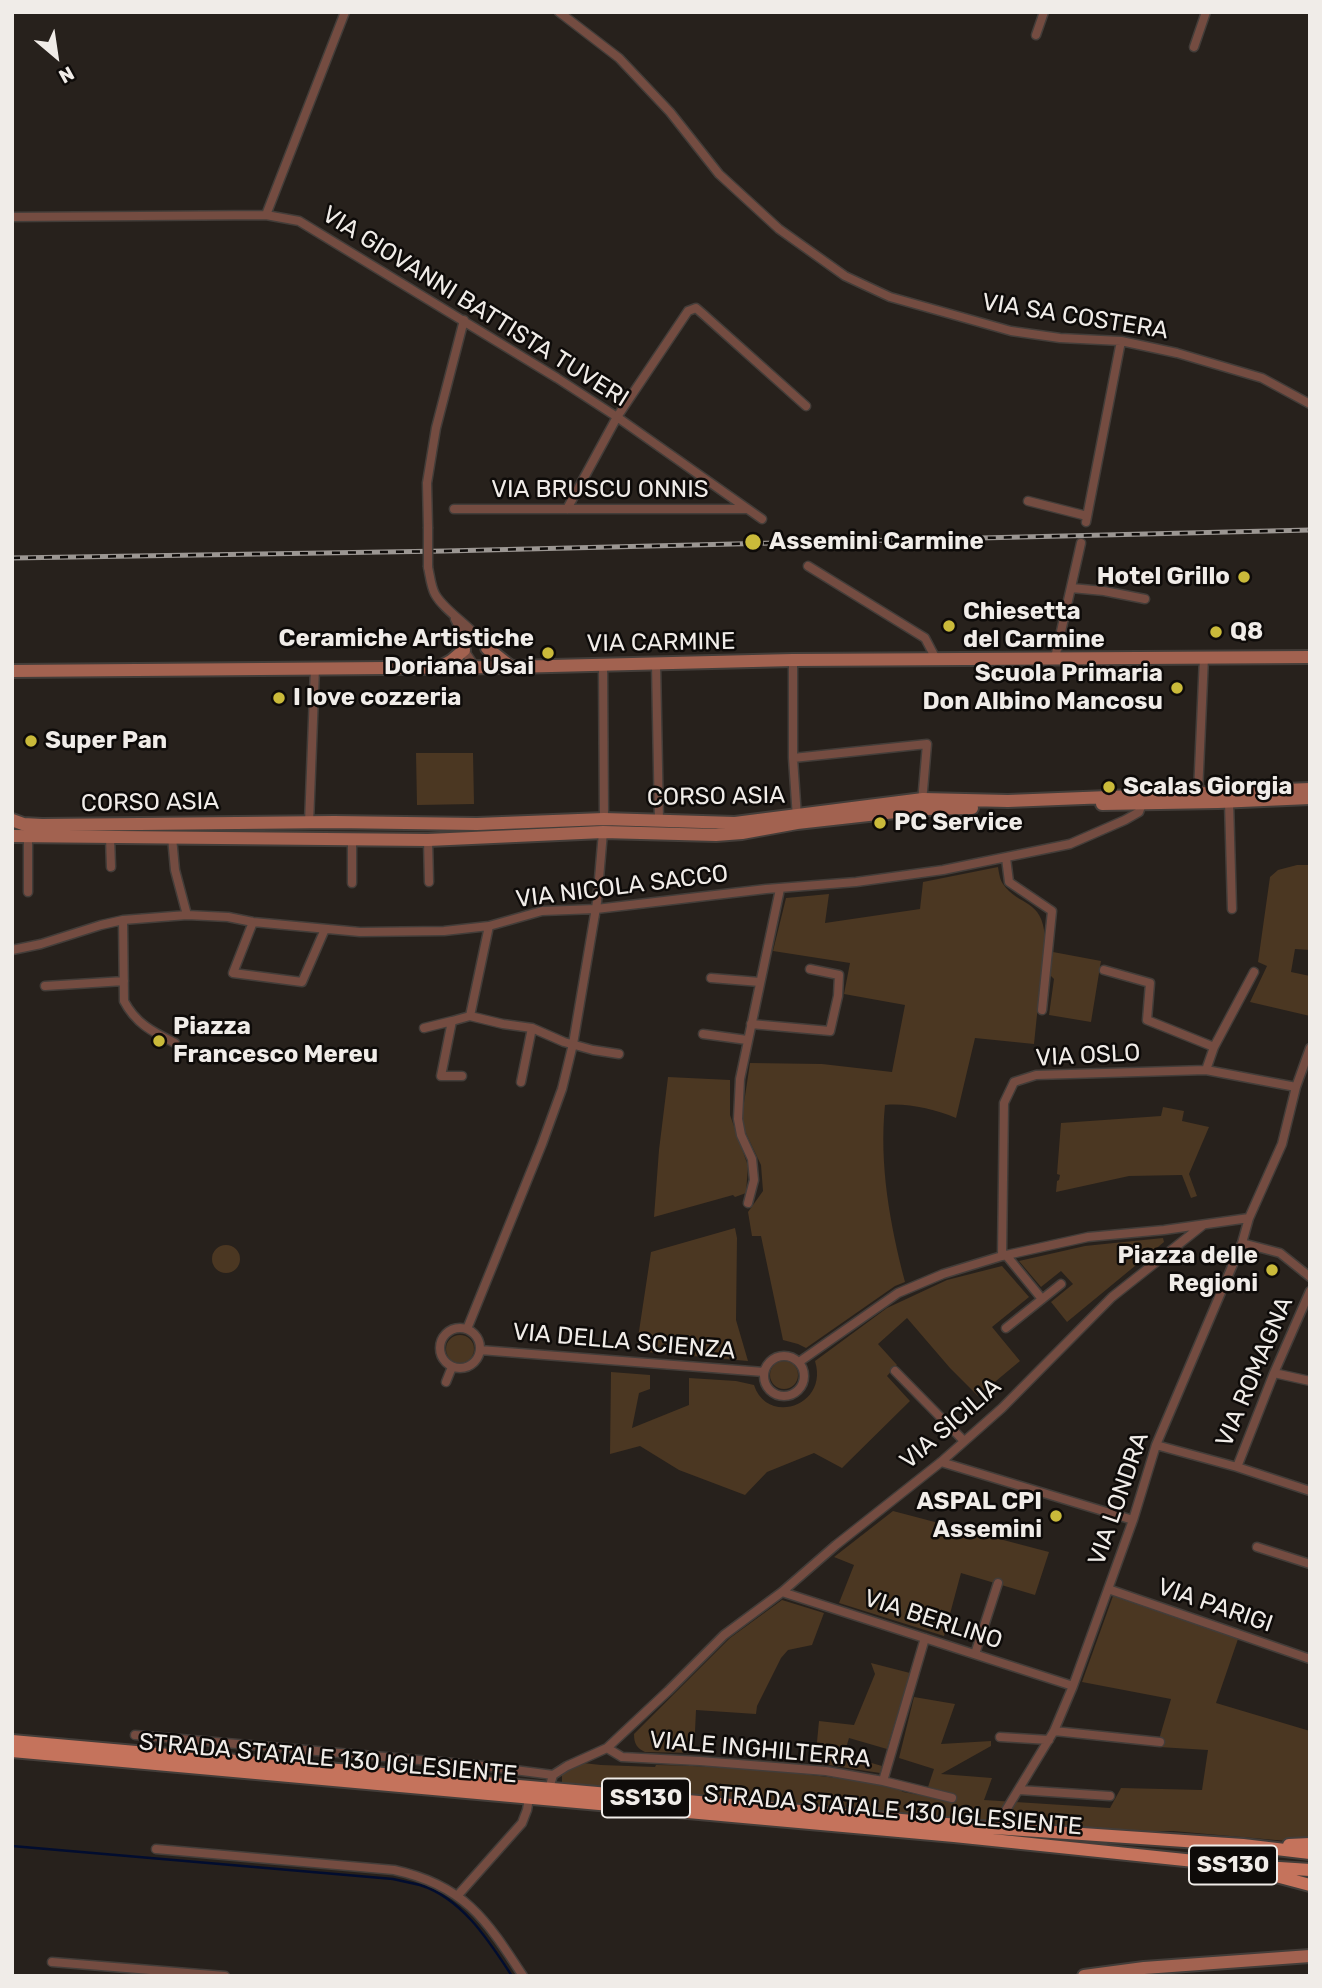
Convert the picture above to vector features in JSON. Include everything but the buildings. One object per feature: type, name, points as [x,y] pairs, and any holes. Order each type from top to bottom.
[{"type":"main road","name":"STRADA STATALE 130 IGLESIENTE","points":[[12,1741],[980,1827],[1243,1845],[1310,1853]]},
{"type":"main road","name":"STRADA STATALE 130 IGLESIENTE","points":[[12,1751],[1310,1870]]},
{"type":"main road","points":[[1243,1845],[1310,1844]]},
{"type":"main road","points":[[1233,1865],[1310,1885]]},
{"type":"street","points":[[266,215],[345,12]]},
{"type":"street","name":"VIA SA COSTERA","points":[[559,12],[619,58],[670,111],[719,174],[779,229],[845,276],[890,297],[1011,331],[1059,338],[1121,341],[1177,353],[1262,378],[1310,404]]},
{"type":"street","points":[[1036,35],[1044,12]]},
{"type":"street","points":[[1194,47],[1206,12]]},
{"type":"street","name":"VIA GIOVANNI BATTISTA TUVERI","points":[[12,218],[266,215],[299,221],[464,320],[617,417],[762,519]]},
{"type":"street","points":[[567,509],[617,417],[688,311],[696,309],[806,406]]},
{"type":"street","points":[[464,320],[436,428],[427,483],[428,567],[433,592],[444,607],[511,667]]},
{"type":"street","points":[[1028,501],[1087,519],[1121,341]]},
{"type":"street","name":"VIA BRUSCU ONNIS","points":[[454,509],[746,509]]},
{"type":"street","points":[[1055,658],[1082,543]]},
{"type":"street","points":[[808,566],[925,638],[936,659]]},
{"type":"street","points":[[1071,588],[1144,598]]},
{"type":"street","points":[[453,615],[463,635],[464,650],[475,667]]},
{"type":"street","points":[[487,648],[490,654],[489,667]]},
{"type":"street","points":[[438,667],[451,662],[464,650]]},
{"type":"street","points":[[1198,793],[1204,657]]},
{"type":"street","name":"VIA CARMINE","points":[[12,671],[511,667],[793,660],[1310,657]]},
{"type":"street","points":[[793,660],[793,758],[797,819],[922,804],[1143,799],[1228,802],[1310,798]]},
{"type":"street","points":[[656,664],[659,821]]},
{"type":"street","points":[[467,1329],[546,1133],[562,1089],[573,1044],[596,909],[604,826],[603,665]]},
{"type":"street","points":[[309,823],[316,668]]},
{"type":"street","points":[[793,758],[927,744],[922,804]]},
{"type":"street","points":[[1143,799],[1198,793],[1310,789]]},
{"type":"street","name":"VIA NICOLA SACCO","points":[[12,950],[123,920],[187,915],[360,932],[444,931],[489,926],[542,911],[596,909],[856,882],[930,872],[1069,844],[1139,812],[1143,799]]},
{"type":"street","points":[[1228,802],[1233,909]]},
{"type":"street","name":"CORSO ASIA","points":[[12,836],[428,840],[659,821],[735,823],[797,819]]},
{"type":"street","name":"CORSO ASIA","points":[[12,820],[23,824],[42,825],[309,823],[604,826],[716,835],[742,833],[797,819]]},
{"type":"street","points":[[110,836],[111,867]]},
{"type":"street","points":[[172,836],[175,870],[187,915]]},
{"type":"street","points":[[28,837],[28,892]]},
{"type":"street","points":[[352,840],[352,883]]},
{"type":"street","points":[[428,840],[429,882]]},
{"type":"street","points":[[1006,858],[1009,883],[1052,911],[1042,1010]]},
{"type":"street","points":[[748,1203],[754,1180],[752,1159],[737,1119],[740,1079],[780,889]]},
{"type":"street","points":[[123,920],[124,1002],[135,1018],[154,1033],[175,1043]]},
{"type":"street","points":[[253,922],[233,973],[271,979],[302,982],[325,929]]},
{"type":"street","points":[[470,1016],[489,926]]},
{"type":"street","points":[[751,1024],[830,1031],[838,996],[839,975],[810,969]]},
{"type":"street","points":[[1104,970],[1150,983],[1147,1020],[1214,1048]]},
{"type":"street","points":[[1206,1070],[1214,1048],[1254,972]]},
{"type":"street","points":[[711,978],[760,982]]},
{"type":"street","points":[[45,986],[124,981]]},
{"type":"street","points":[[424,1028],[470,1016],[532,1028],[593,1050],[619,1054]]},
{"type":"street","points":[[452,1021],[441,1076],[462,1076]]},
{"type":"street","points":[[521,1082],[532,1028]]},
{"type":"street","points":[[704,1034],[747,1040]]},
{"type":"street","points":[[1249,1218],[1282,1144],[1296,1087],[1310,1048]]},
{"type":"street","name":"VIA OSLO","points":[[1004,1255],[1004,1103],[1014,1082],[1036,1075],[1206,1070],[1296,1087]]},
{"type":"street","name":"VIA SICILIA","points":[[553,1775],[607,1748],[724,1635],[782,1592],[836,1545],[941,1462],[1002,1408],[1112,1297],[1173,1248],[1203,1225],[1249,1218]]},
{"type":"street","name":"VIA LONDRA","points":[[1006,1810],[1054,1731],[1073,1686],[1133,1520],[1156,1445],[1242,1242],[1249,1218]]},
{"type":"street","points":[[799,1362],[898,1293],[943,1274],[1004,1255],[1088,1237],[1203,1225]]},
{"type":"street","points":[[1164,1230],[1173,1248]]},
{"type":"street","points":[[1242,1242],[1280,1253],[1310,1277]]},
{"type":"street","points":[[1004,1255],[1042,1299]]},
{"type":"street","points":[[1006,1328],[1061,1284]]},
{"type":"street","name":"VIA ROMAGNA","points":[[1237,1467],[1273,1373],[1310,1291]]},
{"type":"street","points":[[454,1329],[467,1329],[477,1337],[480,1350],[476,1362],[458,1369],[442,1357],[440,1351],[442,1340],[454,1329]]},
{"type":"street","name":"VIA DELLA SCIENZA","points":[[480,1350],[764,1372]]},
{"type":"street","points":[[779,1356],[787,1356],[799,1362],[804,1373],[801,1387],[790,1395],[776,1395],[770,1391],[764,1379],[764,1372],[770,1361],[779,1356]]},
{"type":"street","points":[[446,1382],[452,1367]]},
{"type":"street","points":[[895,1371],[964,1441]]},
{"type":"street","points":[[1273,1373],[1310,1381]]},
{"type":"street","points":[[1156,1445],[1237,1467],[1310,1491]]},
{"type":"street","points":[[941,1462],[1133,1520]]},
{"type":"street","points":[[1257,1547],[1310,1564]]},
{"type":"street","points":[[975,1654],[998,1583]]},
{"type":"street","name":"VIA PARIGI","points":[[1108,1589],[1310,1659]]},
{"type":"street","name":"VIA BERLINO","points":[[782,1592],[975,1654],[1016,1672],[1073,1686]]},
{"type":"street","points":[[884,1781],[925,1638]]},
{"type":"street","points":[[1054,1731],[1160,1742]]},
{"type":"street","points":[[135,1735],[476,1765],[553,1775],[549,1789]]},
{"type":"street","points":[[1000,1737],[1049,1740]]},
{"type":"street","name":"VIALE INGHILTERRA","points":[[607,1748],[622,1757],[827,1771],[884,1781],[952,1798]]},
{"type":"street","points":[[1019,1790],[1110,1796]]},
{"type":"street","points":[[458,1895],[522,1823],[529,1798]]},
{"type":"street","points":[[156,1849],[394,1870],[418,1875],[458,1895],[481,1916],[523,1976]]},
{"type":"street","points":[[1084,1976],[1144,1968],[1310,1956]]},
{"type":"street","points":[[52,1962],[225,1976]]},
{"type":"shaded area","points":[[416,753],[473,753],[474,804],[417,805]]},
{"type":"shaded area","points":[[1310,865],[1310,950],[1295,949],[1291,972],[1310,976],[1310,1016],[1250,1002],[1267,966],[1258,962],[1270,877],[1278,870]]},
{"type":"shaded area","points":[[998,867],[1003,884],[1035,909],[1043,924],[1045,937],[1034,1044],[975,1038],[956,1118],[921,1107],[885,1105],[883,1150],[887,1194],[905,1282],[895,1286],[806,1348],[783,1340],[761,1236],[752,1236],[748,1212],[763,1191],[761,1165],[744,1129],[742,1116],[750,1063],[822,1064],[892,1072],[905,1005],[844,994],[850,963],[773,951],[786,898],[829,894],[825,923],[920,909],[923,882]]},
{"type":"shaded area","points":[[1053,952],[1101,961],[1091,1022],[1049,1015],[1054,979],[1050,975]]},
{"type":"shaded area","points":[[668,1077],[730,1080],[730,1115],[748,1166],[746,1193],[654,1217],[659,1150]]},
{"type":"shaded area","points":[[1163,1107],[1184,1111],[1182,1121],[1209,1127],[1189,1174],[1197,1196],[1191,1198],[1182,1175],[1129,1176],[1056,1192],[1060,1175],[1057,1174],[1061,1123],[1161,1116]]},
{"type":"shaded area","points":[[735,1228],[736,1320],[748,1361],[636,1351],[651,1252]]},
{"type":"shaded area","points":[[1163,1238],[1164,1242],[1067,1322],[1051,1302],[1073,1284],[1061,1271],[1041,1287],[1019,1261],[1085,1246]]},
{"type":"shaded area","points":[[226,1245],[236,1249],[240,1259],[236,1269],[226,1273],[216,1269],[212,1259],[216,1249]]},
{"type":"shaded area","points":[[1002,1266],[1029,1297],[992,1327],[1020,1361],[978,1396],[907,1318],[878,1344],[897,1365],[887,1376],[910,1401],[842,1468],[814,1453],[767,1472],[745,1495],[679,1470],[640,1446],[610,1454],[611,1372],[650,1375],[650,1389],[639,1393],[632,1428],[689,1405],[689,1378],[754,1385],[761,1398],[771,1405],[795,1405],[813,1390],[817,1377],[815,1361],[887,1308],[947,1280]]},
{"type":"shaded area","points":[[460,1335],[470,1339],[474,1349],[470,1359],[460,1363],[450,1359],[446,1349],[450,1339]]},
{"type":"shaded area","points":[[784,1361],[794,1365],[798,1375],[794,1385],[784,1389],[774,1385],[770,1375],[774,1365]]},
{"type":"shaded area","points":[[893,1511],[1049,1552],[1035,1595],[961,1573],[944,1636],[839,1603],[854,1565],[834,1557]]},
{"type":"shaded area","points":[[1113,1596],[1238,1639],[1216,1703],[1310,1731],[1310,1841],[919,1817],[566,1786],[562,1783],[562,1774],[583,1763],[655,1767],[704,1766],[875,1782],[903,1792],[953,1801],[955,1794],[928,1787],[934,1769],[899,1758],[914,1697],[955,1704],[941,1744],[991,1741],[991,1746],[941,1774],[992,1778],[984,1800],[1110,1808],[1121,1788],[1202,1790],[1208,1750],[1159,1747],[1171,1699],[1082,1682]]},
{"type":"shaded area","points":[[782,1600],[824,1613],[812,1645],[788,1650],[781,1658],[757,1706],[756,1714],[696,1710],[694,1753],[645,1752],[638,1747],[634,1734],[730,1638]]},
{"type":"shaded area","points":[[871,1663],[910,1673],[887,1749],[849,1738],[844,1755],[882,1766],[880,1773],[815,1763],[819,1721],[854,1725],[875,1674]]},
{"type":"waterway","points":[[12,1846],[393,1879],[420,1885],[435,1891],[462,1910],[484,1935],[512,1976]]},
{"type":"railway","points":[[12,558],[445,551],[1310,530]]},
{"type":"place","name":"Assemini Carmine","points":[[753,542]]},
{"type":"place","name":"Hotel Grillo","points":[[1244,577]]},
{"type":"place","name":"Chiesetta del Carmine","points":[[949,626]]},
{"type":"place","name":"Q8","points":[[1216,632]]},
{"type":"place","name":"Ceramiche Artistiche Doriana Usai","points":[[548,653]]},
{"type":"place","name":"Scuola Primaria Don Albino Mancosu","points":[[1177,688]]},
{"type":"place","name":"I love cozzeria","points":[[279,698]]},
{"type":"place","name":"Super Pan","points":[[31,741]]},
{"type":"place","name":"Scalas Giorgia","points":[[1109,787]]},
{"type":"place","name":"PC Service","points":[[880,823]]},
{"type":"place","name":"Piazza Francesco Mereu","points":[[159,1041]]},
{"type":"place","name":"Piazza delle Regioni","points":[[1272,1270]]},
{"type":"place","name":"ASPAL CPI Assemini","points":[[1056,1516]]}]
